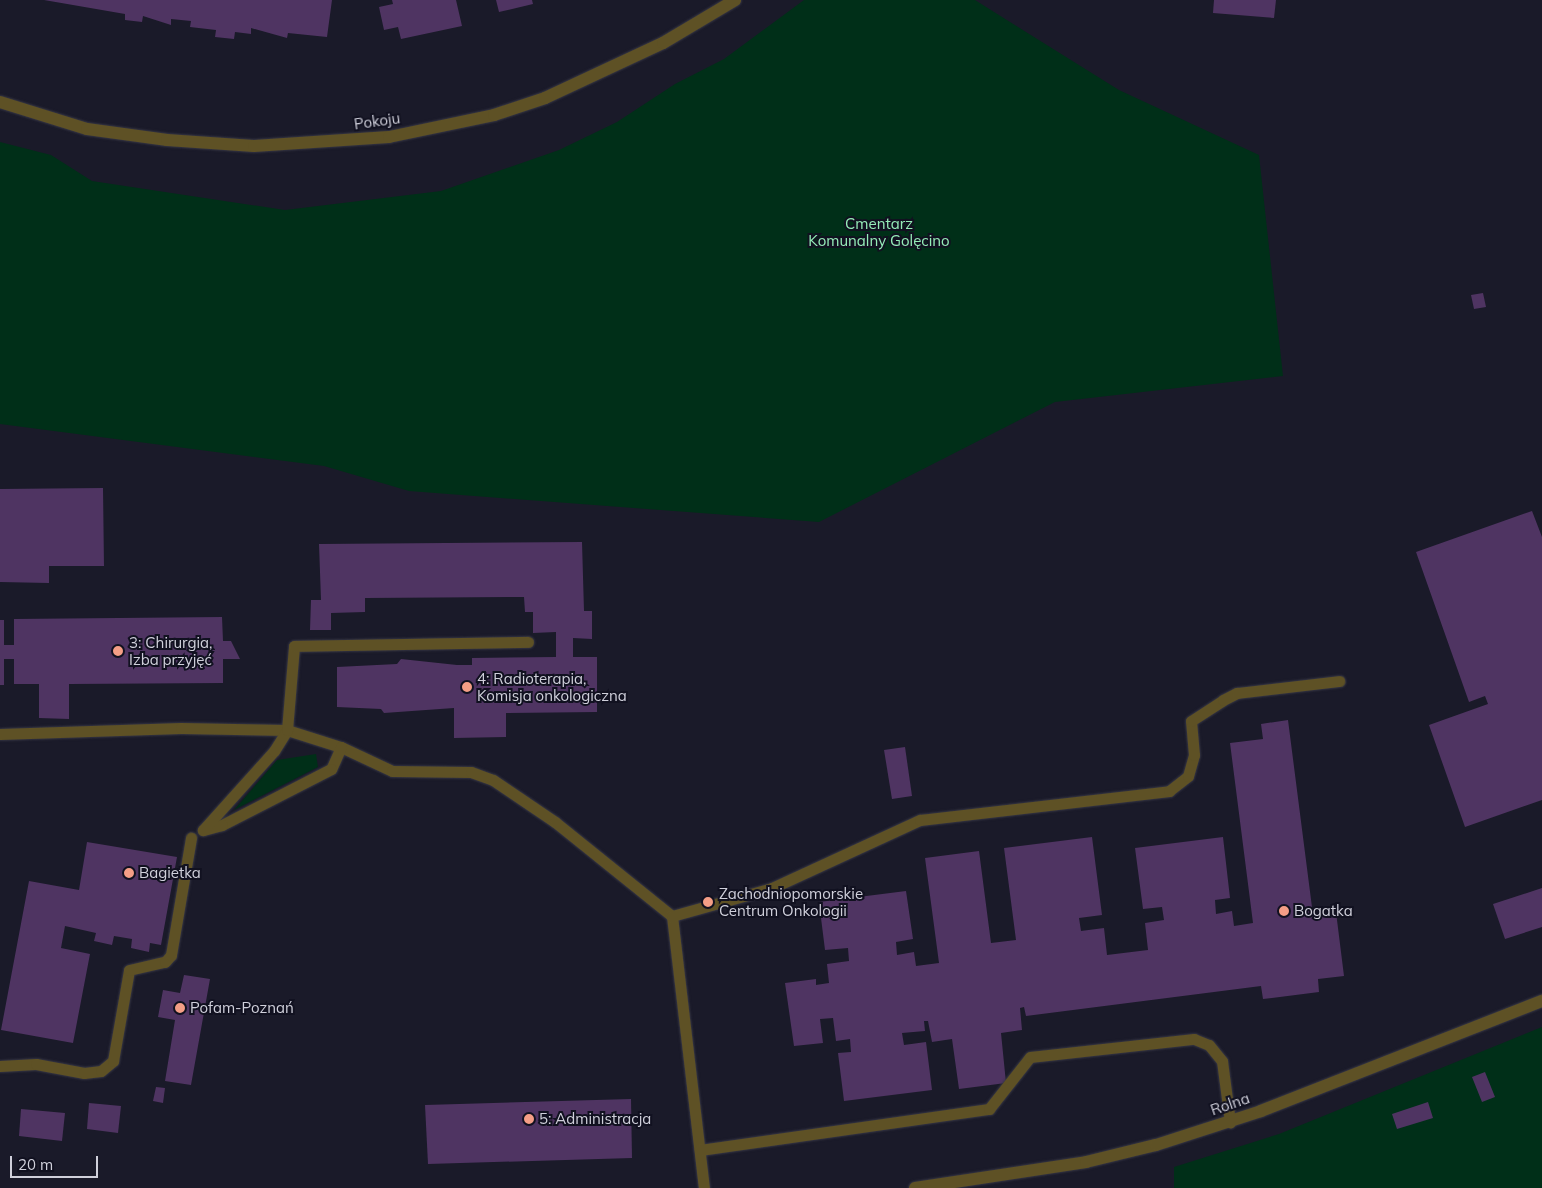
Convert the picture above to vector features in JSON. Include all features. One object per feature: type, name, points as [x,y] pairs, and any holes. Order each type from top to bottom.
[{"type":"street","name":"Pokoju","points":[[0,102],[87,129],[167,140],[254,146],[390,137],[494,115],[545,98],[654,47],[735,0]]},
{"type":"street","name":"Rolna","points":[[915,1188],[1086,1162],[1230,1122],[1542,1001]]},
{"type":"lane","points":[[341,747],[331,770],[222,826],[203,830],[274,751],[287,730],[294,646],[528,642]]},
{"type":"lane","points":[[672,916],[765,891],[920,820],[1169,791],[1188,776],[1194,755],[1191,721],[1223,700],[1237,693],[1339,681]]},
{"type":"lane","points":[[0,734],[181,728],[287,730],[341,747],[392,771],[471,772],[493,780],[555,822],[672,916],[704,1188]]},
{"type":"lane","points":[[0,1066],[36,1064],[84,1073],[101,1071],[113,1061],[129,970],[164,962],[171,955],[191,838]]},
{"type":"lane","points":[[700,1150],[989,1109],[1030,1057],[1194,1039],[1209,1045],[1222,1061],[1230,1122]]},
{"type":"green space","name":"Cmentarz Komunalny Golęcino","points":[[804,0],[975,0],[1119,90],[1259,155],[1283,376],[1055,402],[819,522],[409,491],[324,466],[0,424],[0,142],[51,155],[92,181],[285,210],[441,191],[559,150],[617,122],[675,84],[724,59]]},
{"type":"green space","points":[[316,754],[318,767],[234,810],[277,760]]},
{"type":"green space","points":[[1542,1027],[1542,1188],[1174,1188],[1174,1167],[1279,1134]]},
{"type":"building","points":[[44,0],[332,0],[327,37],[288,33],[287,38],[251,28],[251,34],[235,32],[234,39],[215,37],[216,30],[190,27],[191,21],[171,19],[171,25],[143,16],[142,22],[125,20],[125,14]]},
{"type":"building","points":[[392,0],[456,0],[462,26],[401,39],[398,27],[384,30],[379,7],[393,4]]},
{"type":"building","points":[[496,0],[532,0],[533,4],[499,12]]},
{"type":"building","points":[[1214,0],[1276,0],[1274,18],[1213,13]]},
{"type":"building","points":[[1483,293],[1486,307],[1474,309],[1471,295]]},
{"type":"building","points":[[103,488],[104,566],[49,566],[49,583],[0,582],[0,489]]},
{"type":"building","points":[[1532,511],[1542,537],[1542,800],[1465,827],[1429,725],[1488,704],[1485,696],[1469,702],[1416,552]]},
{"type":"building","points":[[582,542],[584,611],[592,611],[592,639],[573,638],[573,657],[597,657],[597,712],[506,713],[506,737],[454,738],[454,708],[384,713],[381,709],[337,707],[337,667],[397,664],[401,659],[472,665],[472,658],[556,657],[556,632],[533,633],[533,612],[525,612],[524,597],[365,598],[365,612],[331,613],[331,630],[310,630],[311,600],[321,600],[319,544]]},
{"type":"building","name":"3: Chirurgia, Izba przyjęć","points":[[222,617],[223,641],[231,641],[240,659],[223,659],[223,683],[69,684],[69,719],[39,718],[39,684],[14,684],[14,659],[4,659],[4,685],[0,685],[0,620],[4,620],[4,645],[14,645],[14,619]]},
{"type":"building","points":[[1288,720],[1313,915],[1336,912],[1344,976],[1318,979],[1319,992],[1263,999],[1261,986],[1026,1016],[1024,1007],[1020,1008],[1022,1030],[1001,1033],[1006,1083],[959,1089],[952,1039],[932,1042],[928,1021],[924,1021],[925,1031],[902,1033],[904,1045],[926,1042],[932,1090],[844,1101],[838,1053],[851,1052],[850,1039],[836,1041],[833,1018],[820,1019],[823,1043],[794,1046],[785,983],[816,979],[816,985],[829,983],[827,964],[849,961],[848,948],[825,950],[819,902],[906,891],[913,939],[896,942],[897,955],[914,952],[916,966],[939,963],[925,858],[979,851],[991,943],[1016,940],[1004,848],[1092,837],[1102,915],[1079,918],[1081,931],[1104,928],[1107,955],[1148,950],[1145,923],[1164,920],[1162,907],[1143,909],[1135,848],[1223,837],[1230,898],[1215,900],[1216,914],[1232,911],[1234,926],[1253,923],[1230,743],[1263,739],[1261,724]]},
{"type":"building","points":[[905,747],[912,796],[892,799],[884,750]]},
{"type":"building","points":[[87,842],[177,857],[161,945],[150,943],[149,952],[131,948],[132,939],[114,936],[112,945],[94,941],[96,933],[65,926],[61,948],[90,954],[73,1043],[1,1030],[29,881],[79,890]]},
{"type":"building","points":[[1542,888],[1542,927],[1505,939],[1493,904]]},
{"type":"building","points":[[184,975],[210,979],[191,1085],[165,1081],[175,1020],[158,1017],[163,990],[180,993]]},
{"type":"building","points":[[1485,1072],[1495,1097],[1482,1102],[1472,1077]]},
{"type":"building","points":[[156,1087],[165,1088],[163,1103],[153,1101]]},
{"type":"building","name":"5: Administracja","points":[[631,1099],[632,1158],[428,1164],[425,1105]]},
{"type":"building","points":[[1428,1102],[1433,1118],[1397,1129],[1392,1114]]},
{"type":"building","points":[[89,1103],[121,1106],[118,1133],[87,1129]]},
{"type":"building","points":[[21,1109],[65,1113],[62,1141],[19,1136]]},
{"type":"place","name":"3: Chirurgia, Izba przyjęć","points":[[118,651]]},
{"type":"place","name":"4: Radioterapia, Komisja onkologiczna","points":[[467,687]]},
{"type":"place","name":"Bagietka","points":[[129,873]]},
{"type":"place","name":"Zachodniopomorskie Centrum Onkologii","points":[[708,902]]},
{"type":"place","name":"Bogatka","points":[[1284,911]]},
{"type":"place","name":"Pofam-Poznań","points":[[180,1008]]},
{"type":"place","name":"5: Administracja","points":[[529,1119]]}]
